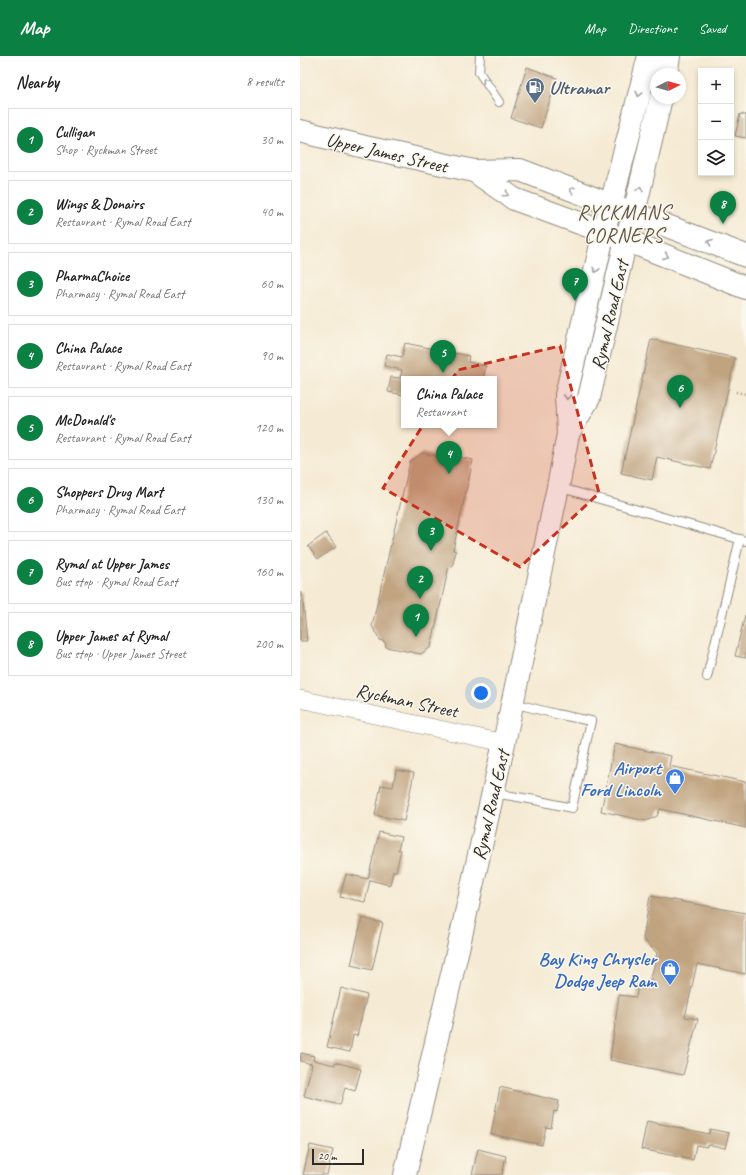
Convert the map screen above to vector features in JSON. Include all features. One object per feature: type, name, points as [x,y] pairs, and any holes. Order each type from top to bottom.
[{"type":"main road","name":"Rymal Road East","points":[[406,1175],[513,703],[558,487],[568,434],[566,395],[604,232],[649,56]]},
{"type":"main road","points":[[667,68],[669,56]]},
{"type":"main road","name":"Rymal Road East","points":[[568,434],[589,398],[660,104]]},
{"type":"main road","name":"Upper James Street","points":[[300,131],[474,171],[520,170],[746,256]]},
{"type":"main road","name":"Upper James Street","points":[[474,171],[514,199],[626,240],[746,288]]},
{"type":"street","name":"Ryckman Street","points":[[300,699],[504,743]]},
{"type":"lane","points":[[480,56],[479,72],[499,102]]},
{"type":"lane","points":[[558,487],[743,540],[707,677]]},
{"type":"lane","points":[[492,793],[572,808],[574,801],[591,721],[513,703]]},
{"type":"path","points":[[736,392],[746,394]]},
{"type":"highlighted area","points":[[560,346],[599,493],[520,567],[383,488],[458,370]]},
{"type":"building","points":[[527,67],[557,78],[541,128],[511,118]]},
{"type":"building","points":[[740,114],[746,115],[746,138],[735,136]]},
{"type":"building","points":[[651,339],[735,358],[710,469],[657,457],[652,480],[621,473]]},
{"type":"building","points":[[405,343],[469,356],[468,362],[486,366],[484,376],[401,376],[401,394],[388,392],[391,377],[400,378],[402,370],[384,366],[387,354],[402,357]]},
{"type":"building","points":[[422,453],[443,458],[444,454],[473,460],[453,550],[456,551],[452,567],[449,566],[431,647],[421,654],[386,647],[385,642],[380,640],[372,626],[410,462]]},
{"type":"building","points":[[326,533],[336,547],[318,559],[308,546]]},
{"type":"building","points":[[302,592],[307,641],[300,641],[300,593]]},
{"type":"building","points":[[746,615],[746,658],[735,656]]},
{"type":"building","name":"Airport Ford Lincoln","points":[[615,744],[671,756],[669,766],[746,782],[746,828],[660,809],[657,816],[646,821],[601,811]]},
{"type":"building","points":[[396,770],[414,773],[404,821],[375,815],[381,785],[393,787]]},
{"type":"building","points":[[379,832],[401,837],[398,850],[401,850],[396,871],[393,871],[390,885],[370,880],[365,902],[340,897],[346,874],[368,879]]},
{"type":"building","name":"Bay King Chrysler Dodge Jeep Ram","points":[[650,896],[746,913],[746,974],[697,964],[685,1017],[698,1019],[683,1075],[610,1060],[619,995],[636,997],[638,986],[649,987],[657,953],[643,939]]},
{"type":"building","points":[[362,918],[383,923],[372,970],[351,965]]},
{"type":"building","points":[[341,988],[367,995],[357,1036],[353,1035],[350,1052],[327,1047]]},
{"type":"building","points":[[301,1053],[314,1056],[313,1060],[335,1065],[335,1062],[361,1069],[355,1091],[345,1088],[340,1105],[304,1096],[312,1064],[300,1061]]},
{"type":"building","points":[[500,1087],[559,1101],[557,1112],[554,1111],[551,1128],[546,1127],[542,1145],[491,1134]]},
{"type":"building","points":[[647,1121],[709,1134],[710,1129],[729,1133],[725,1148],[707,1144],[707,1147],[696,1145],[693,1160],[641,1149]]},
{"type":"building","points":[[310,1145],[333,1150],[327,1175],[303,1175]]},
{"type":"building","points":[[478,1149],[506,1156],[502,1175],[472,1175]]},
{"type":"place","name":"Ultramar","points":[[535,104]]},
{"type":"place","name":"Upper James at Rymal","points":[[723,224]]},
{"type":"place","name":"Rymal at Upper James","points":[[575,301]]},
{"type":"place","name":"McDonald's","points":[[443,373]]},
{"type":"place","name":"Shoppers Drug Mart","points":[[680,408]]},
{"type":"place","name":"China Palace","points":[[449,474]]},
{"type":"place","name":"PharmaChoice","points":[[431,551]]},
{"type":"place","name":"Wings & Donairs","points":[[420,599]]},
{"type":"place","name":"Culligan","points":[[416,637]]},
{"type":"place","name":"Airport Ford Lincoln","points":[[675,795]]},
{"type":"place","name":"Bay King Chrysler Dodge Jeep Ram","points":[[670,986]]},
{"type":"district","name":"RYCKMANS CORNERS","points":[[624,224]]}]
